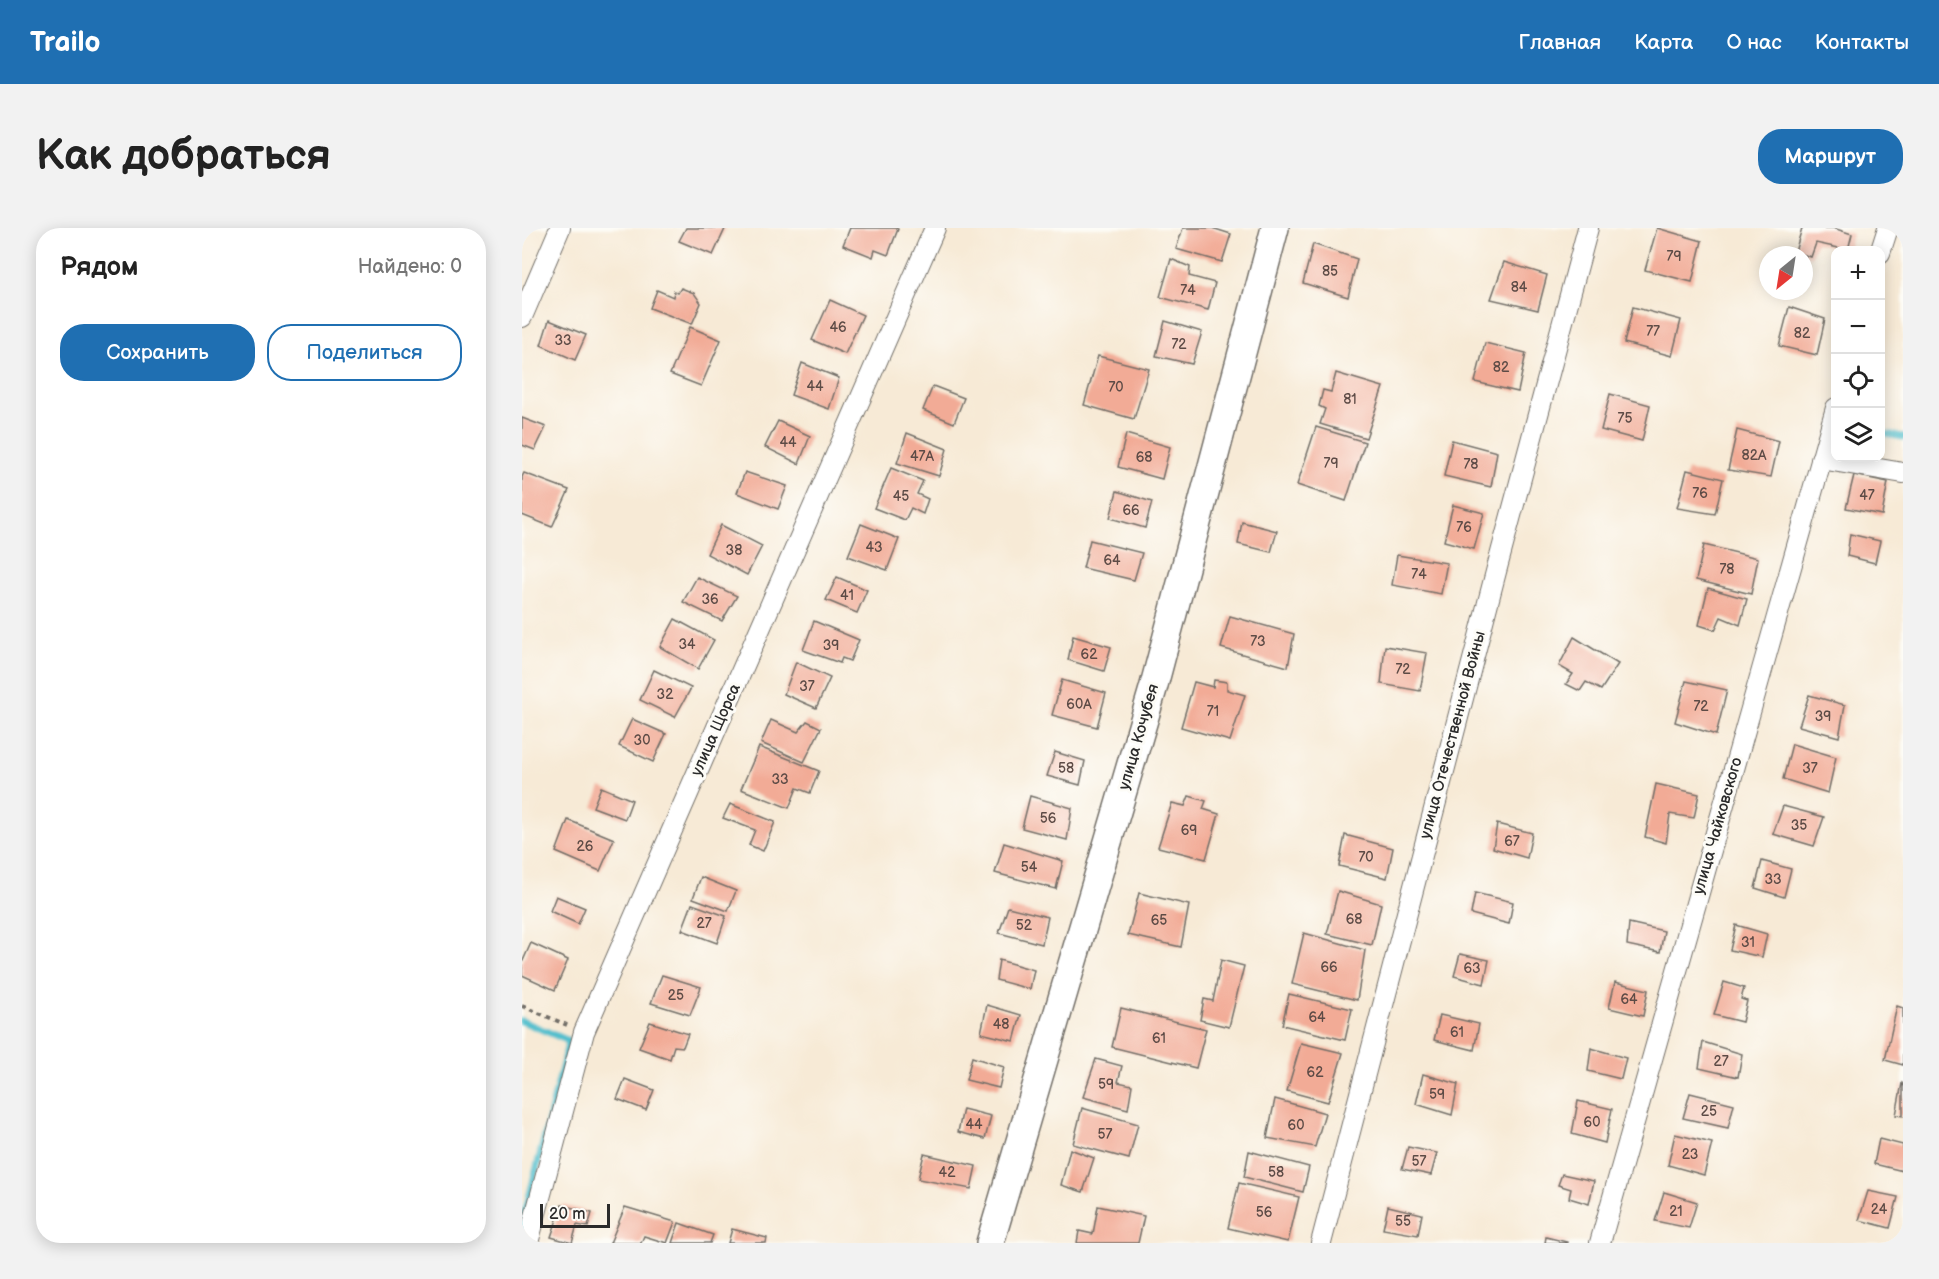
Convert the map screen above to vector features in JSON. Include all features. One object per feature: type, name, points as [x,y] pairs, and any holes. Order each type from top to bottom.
[{"type":"main road","name":"улица Кочубея","points":[[990,1243],[1153,689],[1275,228]]},
{"type":"street","points":[[522,317],[560,228]]},
{"type":"street","name":"улица Щорса","points":[[528,1243],[584,1032],[935,228]]},
{"type":"street","name":"улица Отечественной Войны","points":[[1321,1243],[1588,228]]},
{"type":"street","points":[[1883,246],[1888,228]]},
{"type":"street","name":"улица Чайковского","points":[[1600,1243],[1831,425]]},
{"type":"street","points":[[1821,459],[1903,472]]},
{"type":"path","points":[[522,1006],[584,1032]]},
{"type":"building","points":[[686,228],[725,229],[713,255],[679,241]]},
{"type":"building","points":[[850,228],[898,229],[888,255],[875,250],[873,257],[843,245]]},
{"type":"building","points":[[1183,228],[1212,228],[1231,234],[1222,262],[1176,249]]},
{"type":"building","points":[[1657,228],[1702,241],[1692,282],[1645,270]]},
{"type":"building","points":[[1802,228],[1833,228],[1852,234],[1849,246],[1831,246],[1816,243],[1813,251],[1813,246],[1797,246]]},
{"type":"building","points":[[1313,244],[1357,259],[1348,297],[1303,283]]},
{"type":"building","points":[[1171,259],[1190,267],[1189,276],[1215,283],[1208,310],[1160,297]]},
{"type":"building","points":[[1504,262],[1547,275],[1538,310],[1491,299]]},
{"type":"building","points":[[681,288],[694,293],[701,303],[692,324],[650,308],[657,290],[673,297],[674,291],[678,293]]},
{"type":"building","points":[[830,300],[863,315],[845,354],[812,340]]},
{"type":"building","points":[[1633,307],[1681,320],[1672,356],[1624,343]]},
{"type":"building","points":[[1789,307],[1825,319],[1817,355],[1779,346]]},
{"type":"building","points":[[549,320],[586,335],[575,360],[541,345]]},
{"type":"building","points":[[1165,321],[1202,332],[1192,364],[1156,356]]},
{"type":"building","points":[[690,327],[721,340],[701,386],[670,374]]},
{"type":"building","points":[[1485,343],[1526,353],[1518,392],[1475,382]]},
{"type":"building","points":[[1098,356],[1149,369],[1134,419],[1084,405]]},
{"type":"building","points":[[802,363],[839,378],[829,409],[791,395]]},
{"type":"building","points":[[1336,373],[1383,387],[1366,438],[1320,424],[1325,409],[1319,406],[1323,390],[1331,392]]},
{"type":"building","points":[[933,386],[964,398],[954,423],[923,410]]},
{"type":"building","points":[[1610,394],[1650,405],[1642,441],[1601,430]]},
{"type":"building","points":[[522,418],[546,427],[535,450],[522,445]]},
{"type":"building","points":[[778,421],[810,436],[799,464],[765,447]]},
{"type":"building","points":[[1316,427],[1365,442],[1346,501],[1297,485]]},
{"type":"building","points":[[1737,430],[1779,441],[1771,477],[1728,470]]},
{"type":"building","points":[[907,433],[947,449],[939,476],[897,463]]},
{"type":"building","points":[[1126,434],[1170,447],[1162,479],[1118,467]]},
{"type":"building","points":[[1452,440],[1497,452],[1491,487],[1444,476]]},
{"type":"building","points":[[891,468],[923,481],[917,494],[928,499],[923,514],[911,508],[905,520],[874,508]]},
{"type":"building","points":[[1687,470],[1723,479],[1715,514],[1677,508]]},
{"type":"building","points":[[745,472],[787,486],[778,509],[737,493]]},
{"type":"building","points":[[524,473],[569,490],[552,527],[522,515],[522,477]]},
{"type":"building","points":[[1854,475],[1888,482],[1882,515],[1846,508]]},
{"type":"building","points":[[1117,491],[1152,502],[1145,528],[1110,518]]},
{"type":"building","points":[[1453,505],[1484,513],[1474,549],[1444,541]]},
{"type":"building","points":[[1242,522],[1277,531],[1271,552],[1238,544]]},
{"type":"building","points":[[861,524],[899,539],[887,570],[848,556]]},
{"type":"building","points":[[721,525],[762,546],[747,575],[707,554]]},
{"type":"building","points":[[1850,534],[1880,541],[1875,563],[1847,556]]},
{"type":"building","points":[[1090,540],[1142,553],[1134,580],[1083,568]]},
{"type":"building","points":[[1704,545],[1758,558],[1751,594],[1696,580]]},
{"type":"building","points":[[1397,555],[1447,563],[1441,594],[1392,585]]},
{"type":"building","points":[[697,577],[737,596],[722,621],[683,602]]},
{"type":"building","points":[[837,577],[867,590],[857,613],[826,600]]},
{"type":"building","points":[[1708,588],[1747,599],[1740,625],[1721,617],[1715,630],[1699,625]]},
{"type":"building","points":[[1230,616],[1294,634],[1288,667],[1221,648]]},
{"type":"building","points":[[675,619],[714,640],[698,669],[660,647]]},
{"type":"building","points":[[814,621],[859,640],[850,661],[842,658],[840,663],[803,650]]},
{"type":"building","points":[[1073,636],[1111,647],[1104,671],[1068,660]]},
{"type":"building","points":[[1574,637],[1618,664],[1601,690],[1586,682],[1580,691],[1566,684],[1573,674],[1559,666]]},
{"type":"building","points":[[1385,646],[1427,653],[1420,691],[1381,684]]},
{"type":"building","points":[[796,662],[830,678],[816,708],[784,694]]},
{"type":"building","points":[[654,670],[691,688],[675,717],[640,700]]},
{"type":"building","points":[[1062,680],[1106,693],[1097,727],[1052,715]]},
{"type":"building","points":[[1214,680],[1227,682],[1227,690],[1245,695],[1230,741],[1181,727],[1194,682],[1213,687]]},
{"type":"building","points":[[1686,681],[1727,690],[1716,735],[1675,722]]},
{"type":"building","points":[[1809,695],[1845,705],[1839,737],[1799,726]]},
{"type":"building","points":[[632,719],[666,734],[653,762],[619,746]]},
{"type":"building","points":[[771,720],[798,732],[807,721],[821,728],[804,762],[761,743]]},
{"type":"building","points":[[1792,744],[1836,757],[1828,793],[1783,779]]},
{"type":"building","points":[[759,747],[819,771],[810,793],[797,788],[789,808],[741,789]]},
{"type":"building","points":[[1055,752],[1085,761],[1080,785],[1047,776]]},
{"type":"building","points":[[1656,784],[1699,794],[1694,818],[1670,814],[1666,843],[1645,837]]},
{"type":"building","points":[[601,787],[632,800],[625,819],[593,807]]},
{"type":"building","points":[[1030,796],[1072,808],[1067,840],[1022,828]]},
{"type":"building","points":[[1189,796],[1206,801],[1203,809],[1219,814],[1206,859],[1158,847],[1172,803],[1185,806]]},
{"type":"building","points":[[730,804],[775,822],[763,851],[749,845],[755,830],[723,818]]},
{"type":"building","points":[[1783,806],[1824,817],[1814,846],[1773,834]]},
{"type":"building","points":[[568,820],[614,839],[600,871],[556,852]]},
{"type":"building","points":[[1497,824],[1532,833],[1527,858],[1493,848]]},
{"type":"building","points":[[1345,835],[1393,848],[1387,878],[1339,866]]},
{"type":"building","points":[[1004,843],[1063,861],[1056,889],[995,873]]},
{"type":"building","points":[[1762,861],[1791,869],[1784,897],[1755,888]]},
{"type":"building","points":[[701,877],[736,891],[728,911],[693,898]]},
{"type":"building","points":[[1338,891],[1381,904],[1372,945],[1327,934]]},
{"type":"building","points":[[1139,893],[1189,905],[1181,947],[1128,935]]},
{"type":"building","points":[[1475,893],[1513,902],[1509,924],[1471,914]]},
{"type":"building","points":[[556,896],[585,908],[578,924],[550,911]]},
{"type":"building","points":[[692,904],[726,916],[717,943],[682,930]]},
{"type":"building","points":[[1008,907],[1048,917],[1042,944],[999,933]]},
{"type":"building","points":[[1629,923],[1664,931],[1660,952],[1627,945]]},
{"type":"building","points":[[1736,925],[1767,934],[1762,957],[1730,950]]},
{"type":"building","points":[[1304,933],[1365,950],[1357,1000],[1292,984]]},
{"type":"building","points":[[531,943],[568,960],[555,990],[522,975],[522,963]]},
{"type":"building","points":[[1460,954],[1489,960],[1484,984],[1454,976]]},
{"type":"building","points":[[999,960],[1034,970],[1030,989],[996,980]]},
{"type":"building","points":[[1221,960],[1244,966],[1229,1027],[1200,1020],[1204,999],[1213,1001]]},
{"type":"building","points":[[662,975],[701,987],[690,1015],[651,1003]]},
{"type":"building","points":[[1615,982],[1648,990],[1643,1016],[1609,1008]]},
{"type":"building","points":[[1724,982],[1744,988],[1741,999],[1747,1001],[1742,1022],[1714,1015]]},
{"type":"building","points":[[1289,994],[1352,1009],[1345,1040],[1282,1025]]},
{"type":"building","points":[[987,1005],[1021,1015],[1014,1041],[981,1033]]},
{"type":"building","points":[[1897,1006],[1903,1008],[1903,1065],[1885,1060]]},
{"type":"building","points":[[1121,1008],[1206,1029],[1196,1068],[1112,1047]]},
{"type":"building","points":[[1440,1015],[1479,1024],[1474,1050],[1434,1040]]},
{"type":"building","points":[[650,1022],[688,1034],[683,1047],[674,1046],[670,1059],[639,1048]]},
{"type":"building","points":[[1703,1042],[1742,1054],[1738,1077],[1699,1068]]},
{"type":"building","points":[[1301,1043],[1343,1053],[1328,1102],[1287,1091]]},
{"type":"building","points":[[1591,1048],[1626,1058],[1621,1079],[1588,1071]]},
{"type":"building","points":[[972,1057],[1004,1067],[999,1088],[966,1080]]},
{"type":"building","points":[[1096,1059],[1122,1066],[1118,1082],[1132,1085],[1128,1109],[1083,1097]]},
{"type":"building","points":[[1423,1074],[1458,1084],[1452,1115],[1416,1104]]},
{"type":"building","points":[[625,1079],[654,1090],[646,1110],[617,1099]]},
{"type":"building","points":[[1903,1084],[1903,1116],[1896,1115]]},
{"type":"building","points":[[1690,1093],[1734,1104],[1728,1128],[1683,1118]]},
{"type":"building","points":[[1275,1099],[1325,1113],[1315,1147],[1267,1138]]},
{"type":"building","points":[[1578,1101],[1612,1109],[1605,1143],[1572,1134]]},
{"type":"building","points":[[1082,1108],[1138,1124],[1129,1159],[1073,1144]]},
{"type":"building","points":[[963,1109],[991,1116],[985,1139],[958,1132]]},
{"type":"building","points":[[1675,1134],[1712,1143],[1704,1175],[1668,1165]]},
{"type":"building","points":[[1879,1139],[1903,1145],[1903,1171],[1874,1164]]},
{"type":"building","points":[[1408,1147],[1437,1153],[1431,1175],[1402,1169]]},
{"type":"building","points":[[1070,1149],[1094,1158],[1083,1192],[1061,1185]]},
{"type":"building","points":[[1249,1151],[1309,1167],[1303,1192],[1244,1177]]},
{"type":"building","points":[[924,1154],[976,1166],[971,1189],[918,1179]]},
{"type":"building","points":[[1562,1174],[1594,1181],[1589,1204],[1569,1198],[1571,1189],[1558,1185]]},
{"type":"building","points":[[1239,1183],[1299,1197],[1288,1242],[1228,1228]]},
{"type":"building","points":[[1868,1191],[1898,1197],[1890,1228],[1859,1220]]},
{"type":"building","points":[[1664,1192],[1697,1202],[1689,1228],[1655,1221]]},
{"type":"building","points":[[562,1205],[592,1213],[588,1227],[577,1225],[572,1243],[551,1237]]},
{"type":"building","points":[[1098,1206],[1144,1216],[1138,1243],[1077,1243],[1079,1231],[1093,1234]]},
{"type":"building","points":[[1388,1206],[1422,1214],[1418,1235],[1383,1229]]},
{"type":"building","points":[[625,1207],[675,1222],[667,1243],[644,1236],[641,1243],[610,1243]]},
{"type":"building","points":[[679,1223],[713,1235],[710,1243],[672,1243]]},
{"type":"building","points":[[732,1229],[767,1238],[766,1243],[728,1243]]},
{"type":"building","points":[[1546,1237],[1567,1242],[1567,1243],[1545,1243]]},
{"type":"waterway","points":[[1885,434],[1903,437]]},
{"type":"waterway","points":[[522,1021],[569,1041],[522,1226]]}]
